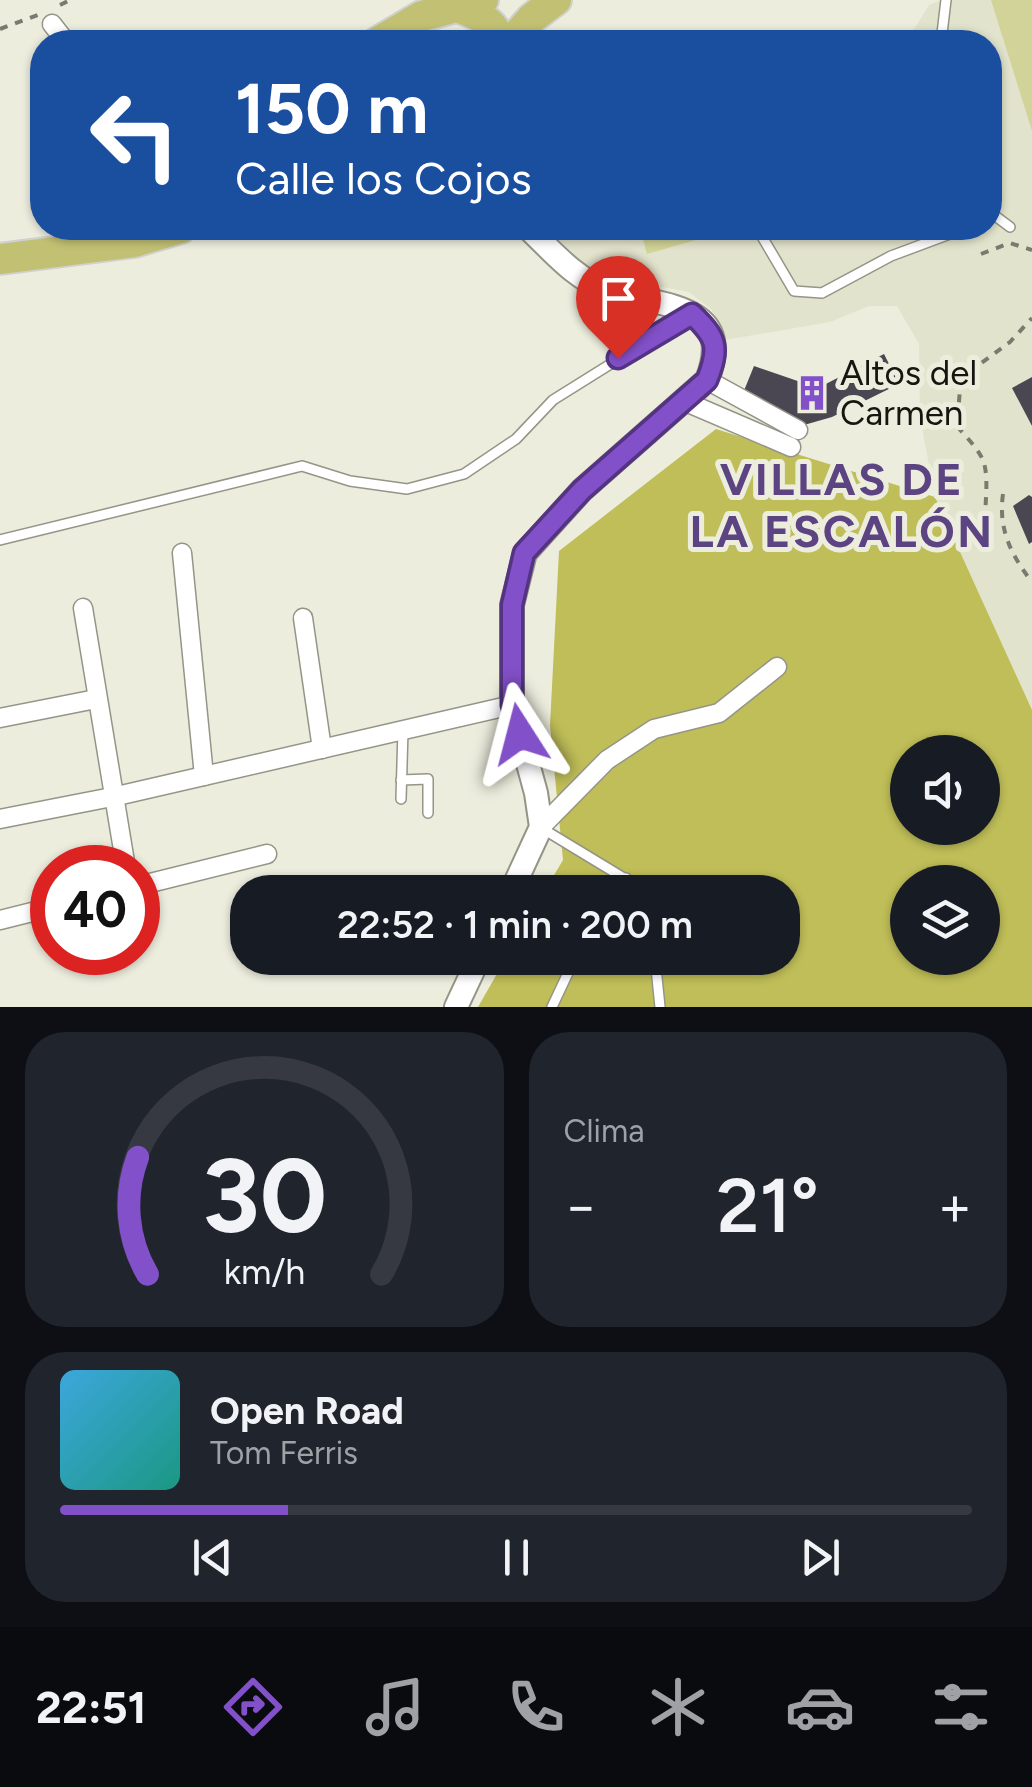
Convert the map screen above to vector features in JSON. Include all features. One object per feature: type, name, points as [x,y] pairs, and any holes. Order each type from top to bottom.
[{"type":"main road","points":[[522,30],[556,0]]},
{"type":"main road","points":[[398,30],[422,16],[472,4],[495,30]]},
{"type":"main road","points":[[0,240],[30,237]]},
{"type":"main road","points":[[0,259],[141,240]]},
{"type":"street","points":[[52,24],[57,30]]},
{"type":"street","points":[[540,240],[563,264],[605,290],[673,303],[692,314],[708,330],[716,356],[707,380],[686,402],[582,490],[524,553],[512,605],[512,705],[541,827]]},
{"type":"street","points":[[686,402],[794,438],[707,380]]},
{"type":"street","points":[[182,553],[204,776]]},
{"type":"street","points":[[83,608],[123,845]]},
{"type":"street","points":[[303,618],[322,749]]},
{"type":"street","points":[[519,875],[541,827],[606,760],[654,729],[719,713],[776,668]]},
{"type":"street","points":[[0,718],[96,699]]},
{"type":"street","points":[[0,820],[512,705]]},
{"type":"street","points":[[160,880],[266,854]]},
{"type":"street","points":[[0,920],[30,912]]},
{"type":"street","points":[[456,1007],[471,975]]},
{"type":"lane","points":[[941,30],[946,0]]},
{"type":"lane","points":[[1002,222],[1010,226]]},
{"type":"lane","points":[[765,240],[794,291],[822,293],[891,256],[934,240]]},
{"type":"lane","points":[[0,540],[302,466],[350,480],[407,489],[464,474],[516,439],[553,400],[692,314]]},
{"type":"lane","points":[[400,799],[403,730]]},
{"type":"lane","points":[[401,780],[428,779],[428,812]]},
{"type":"lane","points":[[541,827],[621,875]]},
{"type":"lane","points":[[552,1007],[567,975]]},
{"type":"lane","points":[[656,975],[660,1007]]},
{"type":"path","points":[[980,254],[1010,243],[1032,250]]},
{"type":"path","points":[[985,537],[982,510],[988,478],[982,458],[957,426],[960,390],[976,367],[1010,342],[1032,318]]},
{"type":"path","points":[[1002,494],[1000,513],[1005,538],[1032,582]]},
{"type":"shaded area","points":[[941,0],[1032,0],[1032,710],[935,497],[920,417],[919,344],[897,306],[869,306],[830,322],[725,340],[712,310],[689,292],[626,280],[582,264],[555,240],[1002,240],[1002,30],[913,30],[929,5]]},
{"type":"shaded area","points":[[716,429],[935,497],[1032,710],[1032,1007],[478,1007],[496,975],[800,975],[800,875],[554,875],[563,860],[550,725],[559,551]]},
{"type":"green space","points":[[991,0],[1032,0],[1032,131],[1002,30]]},
{"type":"green space","points":[[643,240],[696,240],[647,254]]},
{"type":"building","name":"Altos del Carmen","points":[[884,354],[899,384],[832,417],[804,425],[741,398],[754,366],[818,388]]},
{"type":"building","points":[[1032,377],[1032,426],[1012,388]]},
{"type":"building","points":[[1029,495],[1032,542],[1029,544],[1013,506]]},
{"type":"place","name":"Altos del Carmen","points":[[812,393]]},
{"type":"district","name":"VILLAS DE LA ESCALÓN","points":[[842,505]]},
{"type":"route","points":[[520,734],[512,705],[512,605],[524,553],[582,490],[686,402],[707,380],[716,356],[708,330],[692,314],[618,358]]}]
